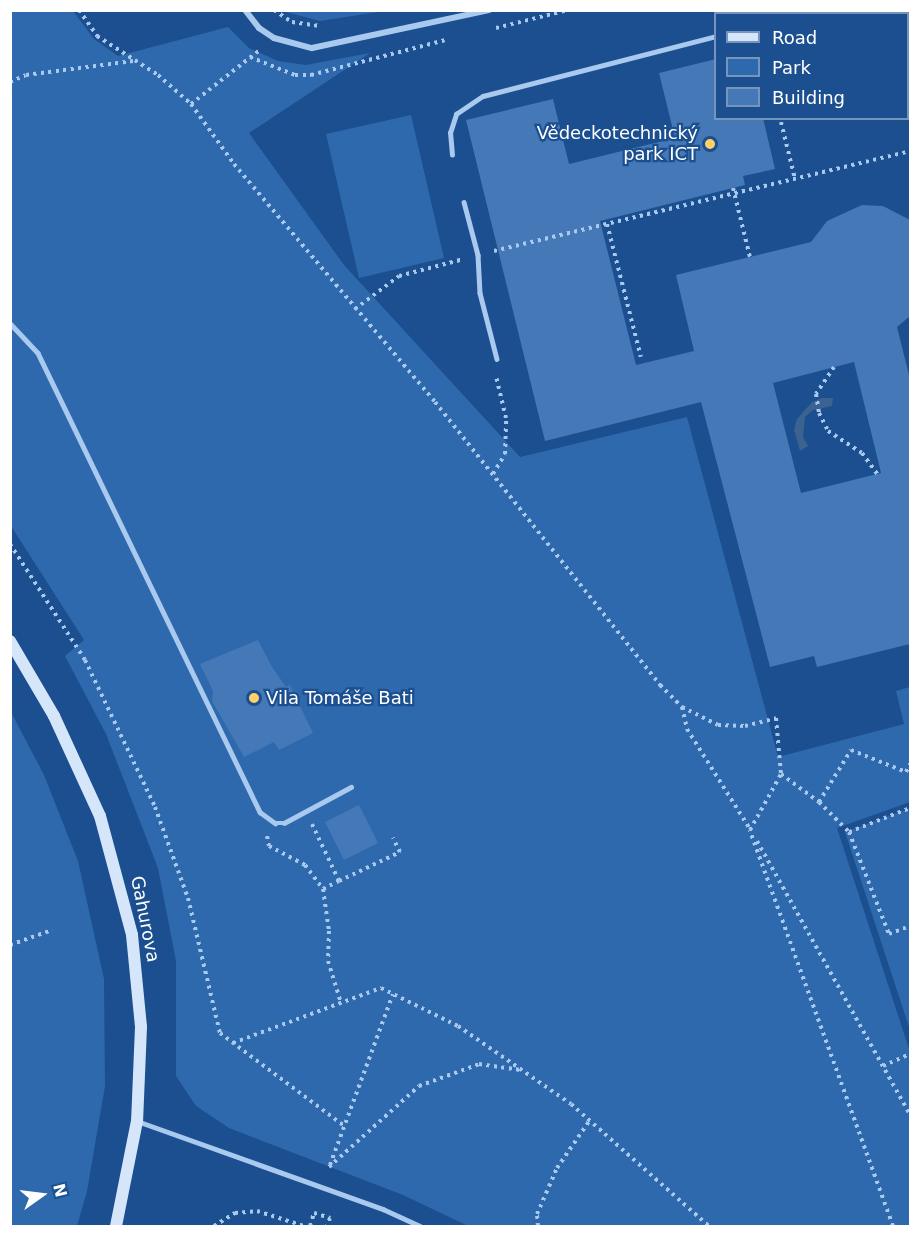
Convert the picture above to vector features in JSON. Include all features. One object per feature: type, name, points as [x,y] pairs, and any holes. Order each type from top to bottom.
[{"type":"street","points":[[244,10],[274,38],[301,47],[324,47],[489,10]]},
{"type":"street","name":"Gahurova","points":[[10,641],[54,716],[84,778],[100,816],[124,895],[138,984],[137,1121],[116,1227]]},
{"type":"lane","points":[[452,155],[450,134],[456,114],[483,96],[714,37]]},
{"type":"lane","points":[[464,202],[478,255],[480,293],[497,358]]},
{"type":"lane","points":[[10,323],[38,353],[260,812],[271,821],[284,823],[351,787]]},
{"type":"lane","points":[[137,1121],[383,1209],[420,1227]]},
{"type":"path","points":[[79,10],[97,36],[158,75],[191,104],[234,164],[493,474],[660,685],[682,706],[718,725],[745,726],[776,718],[781,774],[750,830],[892,1227]]},
{"type":"path","points":[[274,10],[306,26],[334,26]]},
{"type":"path","points":[[191,104],[274,38]]},
{"type":"path","points":[[10,82],[26,75],[133,61]]},
{"type":"path","points":[[780,122],[795,179]]},
{"type":"path","points":[[498,251],[910,151]]},
{"type":"path","points":[[733,188],[750,257]]},
{"type":"path","points":[[607,224],[641,357]]},
{"type":"path","points":[[355,309],[399,276],[428,269]]},
{"type":"path","points":[[493,474],[505,454],[506,418],[493,364],[497,358]]},
{"type":"path","points":[[834,368],[816,394],[819,413],[828,431],[862,453],[877,474]]},
{"type":"path","points":[[10,544],[85,660],[155,807],[188,898],[220,1034],[343,1125]]},
{"type":"path","points":[[682,706],[687,729],[750,830],[910,1115]]},
{"type":"path","points":[[819,802],[851,750],[906,772],[910,764]]},
{"type":"path","points":[[781,774],[819,802],[849,832],[890,934],[910,926]]},
{"type":"path","points":[[849,832],[910,808]]},
{"type":"path","points":[[306,811],[339,881]]},
{"type":"path","points":[[271,821],[267,837],[269,846],[305,865],[323,889],[329,931],[328,961],[341,1003]]},
{"type":"path","points":[[323,889],[400,852],[393,838]]},
{"type":"path","points":[[10,945],[51,930]]},
{"type":"path","points":[[233,1043],[381,988],[458,1026],[590,1119],[709,1227]]},
{"type":"path","points":[[393,994],[329,1167],[419,1086],[479,1064],[522,1070]]},
{"type":"path","points":[[883,1066],[910,1054]]},
{"type":"path","points":[[538,1227],[537,1214],[557,1168],[590,1119]]},
{"type":"path","points":[[214,1227],[235,1214],[257,1211],[304,1227]]},
{"type":"path","points":[[310,1227],[314,1213],[330,1218],[327,1227]]},
{"type":"green space","points":[[11,11],[73,11],[94,39],[118,56],[228,27],[249,48],[278,61],[306,65],[370,53],[249,133],[344,265],[520,457],[687,417],[778,757],[904,724],[896,691],[910,687],[910,802],[837,828],[910,1052],[910,1226],[468,1226],[403,1195],[229,1128],[196,1106],[176,1076],[176,961],[158,868],[106,734],[65,656],[84,640],[11,526]]},
{"type":"green space","points":[[282,11],[384,11],[320,21]]},
{"type":"green space","points":[[411,115],[444,258],[359,278],[326,134]]},
{"type":"green space","points":[[11,712],[44,775],[78,861],[104,979],[105,1086],[87,1191],[77,1226],[11,1226]]},
{"type":"green space","points":[[910,808],[910,1030],[845,832]]},
{"type":"shaded area","points":[[822,398],[833,398],[832,406],[813,410],[805,417],[803,437],[808,446],[800,451],[794,430],[797,419],[812,402]]},
{"type":"building","points":[[714,59],[714,120],[763,120],[775,169],[743,176],[745,185],[600,221],[636,365],[694,351],[676,275],[811,242],[827,221],[862,205],[883,206],[910,220],[910,316],[897,327],[910,379],[910,644],[817,667],[814,656],[770,667],[701,402],[545,441],[466,120],[553,99],[569,164],[675,138],[659,73]],"holes":[[[854,362],[881,473],[801,493],[773,383]]]},
{"type":"building","name":"Vila Tomáše Bati","points":[[258,640],[286,687],[290,685],[313,733],[279,750],[274,742],[244,757],[212,701],[213,691],[200,664]]},
{"type":"building","points":[[359,805],[378,843],[344,860],[325,822]]},
{"type":"place","name":"Vědeckotechnický park ICT","points":[[710,144]]},
{"type":"place","name":"Vila Tomáše Bati","points":[[254,698]]}]
